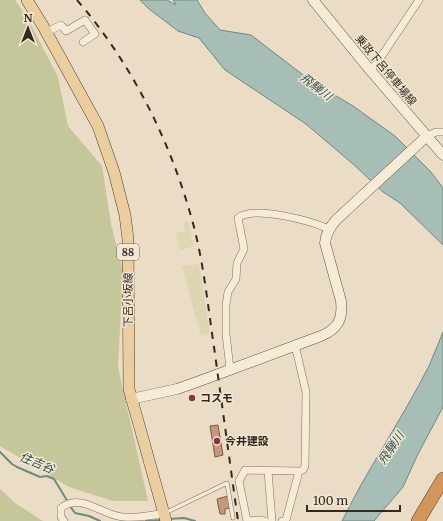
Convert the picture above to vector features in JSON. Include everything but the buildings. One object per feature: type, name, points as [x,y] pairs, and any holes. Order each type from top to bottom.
[{"type":"highway","points":[[418,521],[443,479]]},
{"type":"main road","name":"下呂小坂線","points":[[28,0],[98,126],[114,172],[125,215],[128,239],[129,389],[165,517]]},
{"type":"street","name":"乗政下呂停車場線","points":[[312,0],[443,155]]},
{"type":"street","points":[[370,70],[377,63],[419,0]]},
{"type":"street","points":[[47,32],[61,25],[66,31],[85,20],[95,34],[84,42]]},
{"type":"street","points":[[131,400],[177,389],[328,333],[336,327],[342,311],[341,301],[325,243],[326,235],[329,229],[336,220],[427,136],[436,132],[443,132]]},
{"type":"street","points":[[230,369],[225,310],[228,292],[236,279],[237,263],[244,249],[238,218],[242,215],[265,213],[316,223],[329,229]]},
{"type":"street","points":[[265,521],[247,520],[239,482],[245,470],[298,471],[303,470],[305,466],[306,392],[295,345]]},
{"type":"street","points":[[268,471],[272,521]]},
{"type":"street","points":[[282,521],[286,520],[298,471]]},
{"type":"street","points":[[64,521],[62,517],[62,508],[65,505],[75,502],[82,503],[114,516],[165,517]]},
{"type":"lane","points":[[165,517],[227,483],[233,518]]},
{"type":"shaded area","points":[[188,221],[194,246],[180,250],[176,233],[185,231],[183,222]]},
{"type":"shaded area","points":[[199,264],[210,334],[201,336],[182,266]]},
{"type":"green space","points":[[0,0],[15,0],[27,17],[58,77],[68,126],[102,166],[111,224],[123,272],[118,367],[148,501],[113,501],[69,487],[0,446]]},
{"type":"green space","points":[[0,489],[15,503],[43,521],[0,521]]},
{"type":"water","name":"飛騨川","points":[[140,0],[167,0],[176,5],[173,0],[197,0],[205,13],[220,30],[251,35],[311,81],[353,106],[395,136],[431,172],[443,188],[443,245],[400,203],[383,192],[306,124],[225,70],[199,38],[178,31],[149,9]]},
{"type":"water","name":"飛騨川","points":[[443,332],[443,407],[418,454],[403,487],[374,521],[342,521],[352,501],[419,386]]},
{"type":"waterway","name":"住吉谷","points":[[0,452],[17,467],[40,477],[47,476],[54,479],[68,502]]},
{"type":"waterway","name":"住吉谷","points":[[70,506],[75,513],[89,516],[100,521]]},
{"type":"waterway","name":"住吉谷","points":[[169,519],[184,518],[195,521]]},
{"type":"waterway","name":"住吉谷","points":[[146,521],[161,520]]},
{"type":"railway","points":[[77,0],[116,51],[133,79],[162,136],[185,196],[194,227],[203,272],[238,521]]},
{"type":"place","name":"コスモ","points":[[192,398]]},
{"type":"place","name":"今井建設","points":[[217,441]]}]
